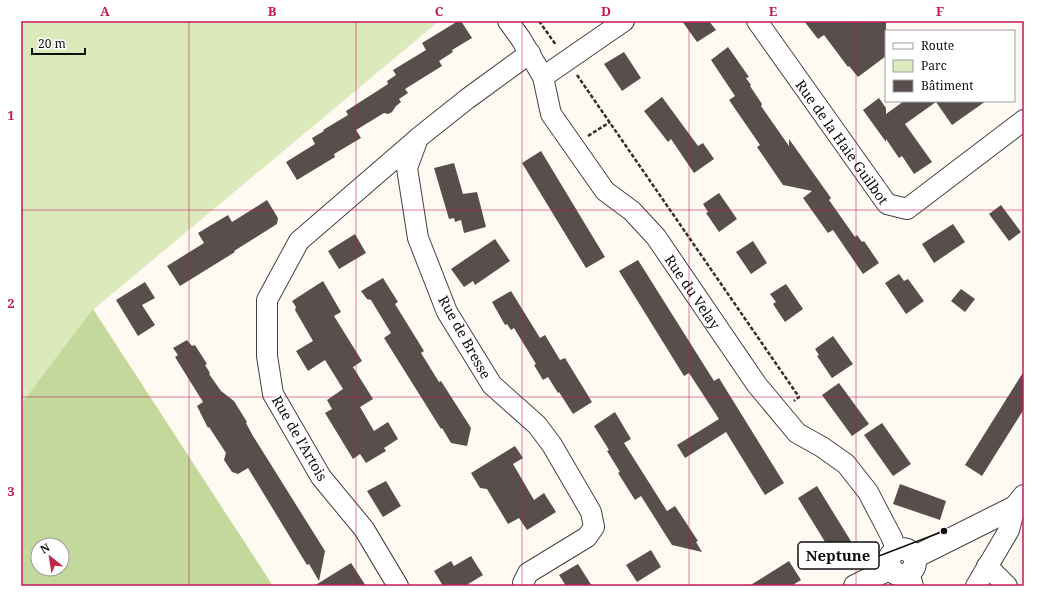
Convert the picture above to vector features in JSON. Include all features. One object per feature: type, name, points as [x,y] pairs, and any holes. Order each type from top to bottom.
[{"type":"street","name":"Rue du Velay","points":[[508,21],[530,53],[542,77],[551,114],[573,147],[605,191],[632,211],[656,237],[758,385],[797,433],[822,447],[846,464],[868,492],[905,567]]},
{"type":"street","points":[[542,77],[624,21]]},
{"type":"street","name":"Rue de la Haie Guilbot","points":[[756,21],[887,204],[907,209],[1024,120]]},
{"type":"street","points":[[418,138],[467,99],[530,53]]},
{"type":"street","name":"Rue de l'Artois","points":[[398,586],[364,529],[320,477],[272,394],[267,356],[268,300],[299,241],[418,138]]},
{"type":"street","name":"Rue de Bresse","points":[[418,138],[407,168],[418,238],[448,312],[492,385],[538,425],[552,445],[591,512],[594,526],[587,537],[528,573],[523,584],[524,586]]},
{"type":"street","points":[[855,586],[905,567],[1019,502]]},
{"type":"street","points":[[976,586],[1009,530],[1019,502]]},
{"type":"street","points":[[987,566],[1007,586]]},
{"type":"path","points":[[539,21],[799,397],[779,410]]},
{"type":"path","points":[[573,147],[610,122]]},
{"type":"green space","points":[[21,21],[439,21],[94,309],[21,404]]},
{"type":"green space","points":[[93,309],[273,586],[21,586],[21,404]]},
{"type":"building","points":[[458,21],[461,21],[472,38],[452,50],[453,52],[439,61],[442,66],[405,89],[408,93],[399,99],[401,102],[392,112],[388,114],[384,113],[356,130],[361,138],[334,154],[335,157],[297,180],[286,162],[315,144],[312,138],[348,115],[346,111],[388,84],[387,81],[396,75],[393,70],[426,50],[422,43]]},
{"type":"building","points":[[682,21],[709,21],[716,30],[697,42]]},
{"type":"building","points":[[804,21],[886,21],[885,57],[858,77],[849,66],[848,67],[824,35],[818,39]]},
{"type":"building","points":[[728,47],[749,77],[746,78],[762,104],[761,106],[789,146],[789,139],[831,198],[829,200],[855,237],[857,235],[862,242],[864,241],[879,263],[863,274],[833,230],[828,233],[803,198],[812,191],[783,185],[757,147],[760,145],[729,100],[735,96],[711,60]]},
{"type":"building","points":[[624,52],[641,78],[622,91],[604,64]]},
{"type":"building","points":[[662,97],[698,146],[703,143],[714,159],[694,173],[671,139],[668,142],[644,111]]},
{"type":"building","points":[[879,98],[886,108],[886,114],[903,102],[936,102],[905,124],[932,162],[914,174],[902,156],[899,158],[886,139],[886,142],[863,110]]},
{"type":"building","points":[[936,102],[985,102],[952,125]]},
{"type":"building","points":[[541,151],[605,257],[586,268],[522,163]]},
{"type":"building","points":[[454,163],[463,194],[477,192],[486,227],[464,233],[461,220],[455,222],[454,218],[449,219],[434,168]]},
{"type":"building","points":[[719,193],[737,219],[719,232],[706,213],[708,212],[703,204]]},
{"type":"building","points":[[267,200],[278,218],[277,224],[180,286],[167,266],[204,243],[198,233],[228,215],[232,222]]},
{"type":"building","points":[[1001,205],[1021,232],[1009,241],[989,214]]},
{"type":"building","points":[[953,224],[965,242],[934,263],[922,244]]},
{"type":"building","points":[[355,234],[366,253],[339,269],[328,251]]},
{"type":"building","points":[[495,239],[510,261],[475,285],[473,281],[464,287],[451,269]]},
{"type":"building","points":[[753,241],[767,263],[751,274],[736,252]]},
{"type":"building","points":[[638,260],[714,381],[719,378],[784,483],[765,495],[726,432],[685,458],[677,445],[719,419],[689,373],[684,376],[619,271]]},
{"type":"building","points":[[899,274],[904,281],[908,279],[924,301],[906,314],[885,283]]},
{"type":"building","points":[[383,278],[398,302],[395,304],[424,351],[421,353],[471,428],[467,446],[451,443],[384,338],[391,333],[371,300],[367,299],[361,291]]},
{"type":"building","points":[[323,281],[341,312],[334,316],[362,361],[353,367],[373,399],[360,407],[374,431],[388,422],[398,439],[384,448],[386,451],[366,463],[360,454],[353,459],[325,413],[332,409],[327,400],[343,389],[325,360],[308,371],[296,351],[313,341],[295,310],[296,307],[292,301]]},
{"type":"building","points":[[145,282],[155,298],[142,305],[155,325],[138,336],[116,300]]},
{"type":"building","points":[[786,284],[803,309],[785,322],[773,304],[776,302],[770,294]]},
{"type":"building","points":[[961,289],[975,299],[965,312],[951,301]]},
{"type":"building","points":[[511,291],[540,338],[545,335],[560,360],[565,358],[592,402],[573,414],[548,377],[543,380],[534,365],[536,364],[514,328],[511,330],[507,324],[505,325],[492,302]]},
{"type":"building","points":[[833,336],[853,364],[832,378],[817,356],[819,355],[815,349]]},
{"type":"building","points":[[187,340],[192,346],[195,345],[207,364],[205,365],[210,373],[209,374],[221,391],[234,401],[247,422],[246,423],[253,436],[325,551],[319,581],[309,564],[307,565],[248,468],[238,474],[232,472],[224,460],[226,453],[209,427],[208,428],[197,406],[203,402],[175,357],[178,355],[173,348]]},
{"type":"building","points":[[1024,371],[1024,409],[982,476],[965,465]]},
{"type":"building","points":[[839,383],[869,424],[852,436],[822,395]]},
{"type":"building","points":[[615,412],[631,439],[624,443],[667,511],[675,506],[698,541],[696,542],[702,552],[672,545],[641,496],[635,500],[618,473],[620,472],[607,451],[609,450],[594,426]]},
{"type":"building","points":[[882,423],[911,464],[893,476],[864,435]]},
{"type":"building","points":[[515,446],[523,458],[513,464],[534,500],[544,493],[556,512],[527,530],[519,518],[508,524],[487,489],[480,488],[471,473]]},
{"type":"building","points":[[386,481],[401,506],[383,517],[367,491]]},
{"type":"building","points":[[900,484],[946,501],[940,520],[893,504]]},
{"type":"building","points":[[817,486],[857,551],[838,563],[798,498]]},
{"type":"building","points":[[651,550],[661,567],[637,582],[626,565]]},
{"type":"building","points":[[471,556],[483,575],[465,586],[443,586],[434,571],[451,561],[454,566]]},
{"type":"building","points":[[789,561],[801,580],[791,586],[749,586]]},
{"type":"building","points":[[351,563],[366,586],[314,586]]},
{"type":"building","points":[[578,564],[592,586],[566,586],[559,575]]},
{"type":"place","name":"Neptune","points":[[944,531]]}]
